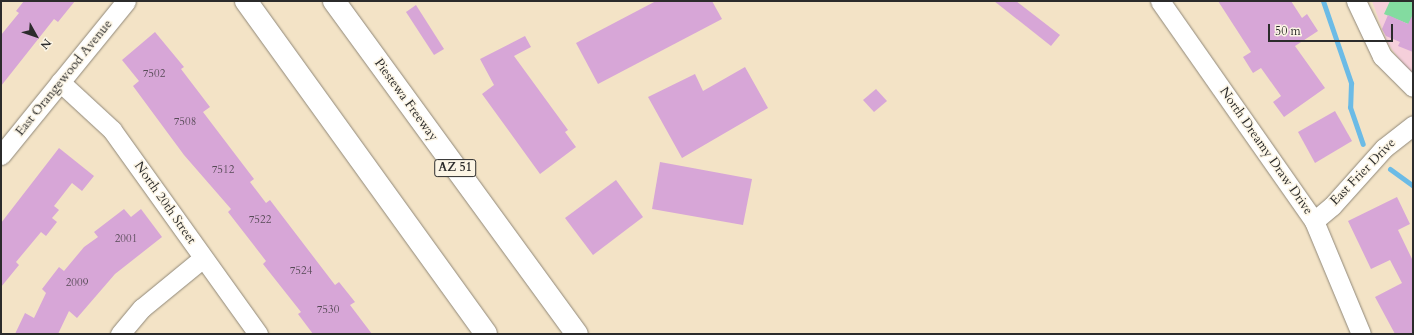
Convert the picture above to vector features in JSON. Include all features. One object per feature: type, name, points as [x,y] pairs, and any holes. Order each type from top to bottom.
[{"type":"highway","points":[[246,1],[486,334]]},
{"type":"highway","name":"Piestewa Freeway","points":[[334,1],[577,334]]},
{"type":"street","name":"East Orangewood Avenue","points":[[1,155],[126,1]]},
{"type":"street","name":"North Dreamy Draw Drive","points":[[1160,1],[1314,221],[1361,334]]},
{"type":"street","points":[[1356,1],[1382,56],[1413,87]]},
{"type":"street","name":"North 20th Street","points":[[60,82],[112,130],[258,334]]},
{"type":"street","name":"East Frier Drive","points":[[1314,221],[1332,206],[1384,148],[1413,125]]},
{"type":"street","points":[[120,334],[142,308],[203,258]]},
{"type":"shaded area","points":[[1372,1],[1413,1],[1413,74],[1405,68],[1387,42]]},
{"type":"green space","points":[[1390,1],[1413,1],[1413,26],[1384,14]]},
{"type":"building","points":[[24,1],[75,1],[58,22],[54,19],[1,86],[1,35],[19,13],[16,11]]},
{"type":"building","points":[[656,1],[712,1],[722,19],[598,84],[576,43]]},
{"type":"building","points":[[994,1],[1016,1],[1060,35],[1051,46]]},
{"type":"building","points":[[1218,1],[1291,1],[1302,18],[1307,14],[1318,31],[1295,46],[1325,88],[1284,117],[1273,102],[1281,96],[1261,68],[1253,73],[1243,57],[1251,52]]},
{"type":"building","points":[[416,5],[444,49],[434,55],[406,12]]},
{"type":"building","points":[[1413,14],[1413,52],[1398,46],[1400,42],[1386,36],[1382,29],[1388,15],[1408,24]]},
{"type":"building","points":[[155,32],[184,67],[181,69],[210,107],[203,112],[254,179],[250,182],[266,203],[270,200],[335,285],[339,282],[355,302],[350,305],[372,334],[313,334],[298,314],[301,312],[263,264],[266,261],[228,212],[231,209],[184,155],[133,86],[139,81],[122,60]]},
{"type":"building","points":[[525,36],[531,47],[514,56],[568,130],[565,132],[576,147],[540,174],[482,94],[494,85],[480,59]]},
{"type":"building","points":[[745,67],[768,108],[682,158],[648,97],[695,74],[703,91]]},
{"type":"building","points":[[876,89],[887,101],[874,112],[863,100]]},
{"type":"building","points":[[1335,111],[1352,141],[1315,163],[1298,132]]},
{"type":"building","points":[[59,148],[94,176],[82,191],[72,183],[54,206],[59,210],[52,218],[57,222],[46,236],[41,232],[16,262],[19,265],[1,287],[1,223]]},
{"type":"building","points":[[660,162],[752,179],[743,225],[652,209]]},
{"type":"building","points":[[616,180],[643,217],[593,255],[565,218]]},
{"type":"building","points":[[1397,197],[1410,224],[1398,230],[1413,261],[1413,334],[1395,334],[1375,297],[1402,283],[1390,260],[1371,269],[1348,221]]},
{"type":"building","points":[[124,209],[131,217],[141,209],[162,237],[115,274],[77,318],[69,311],[58,334],[15,334],[25,313],[34,318],[46,293],[42,289],[59,267],[64,271],[84,247],[98,237],[94,232]]},
{"type":"waterway","points":[[1323,1],[1351,83],[1350,107],[1363,144]]},
{"type":"waterway","points":[[1390,169],[1413,186]]}]
